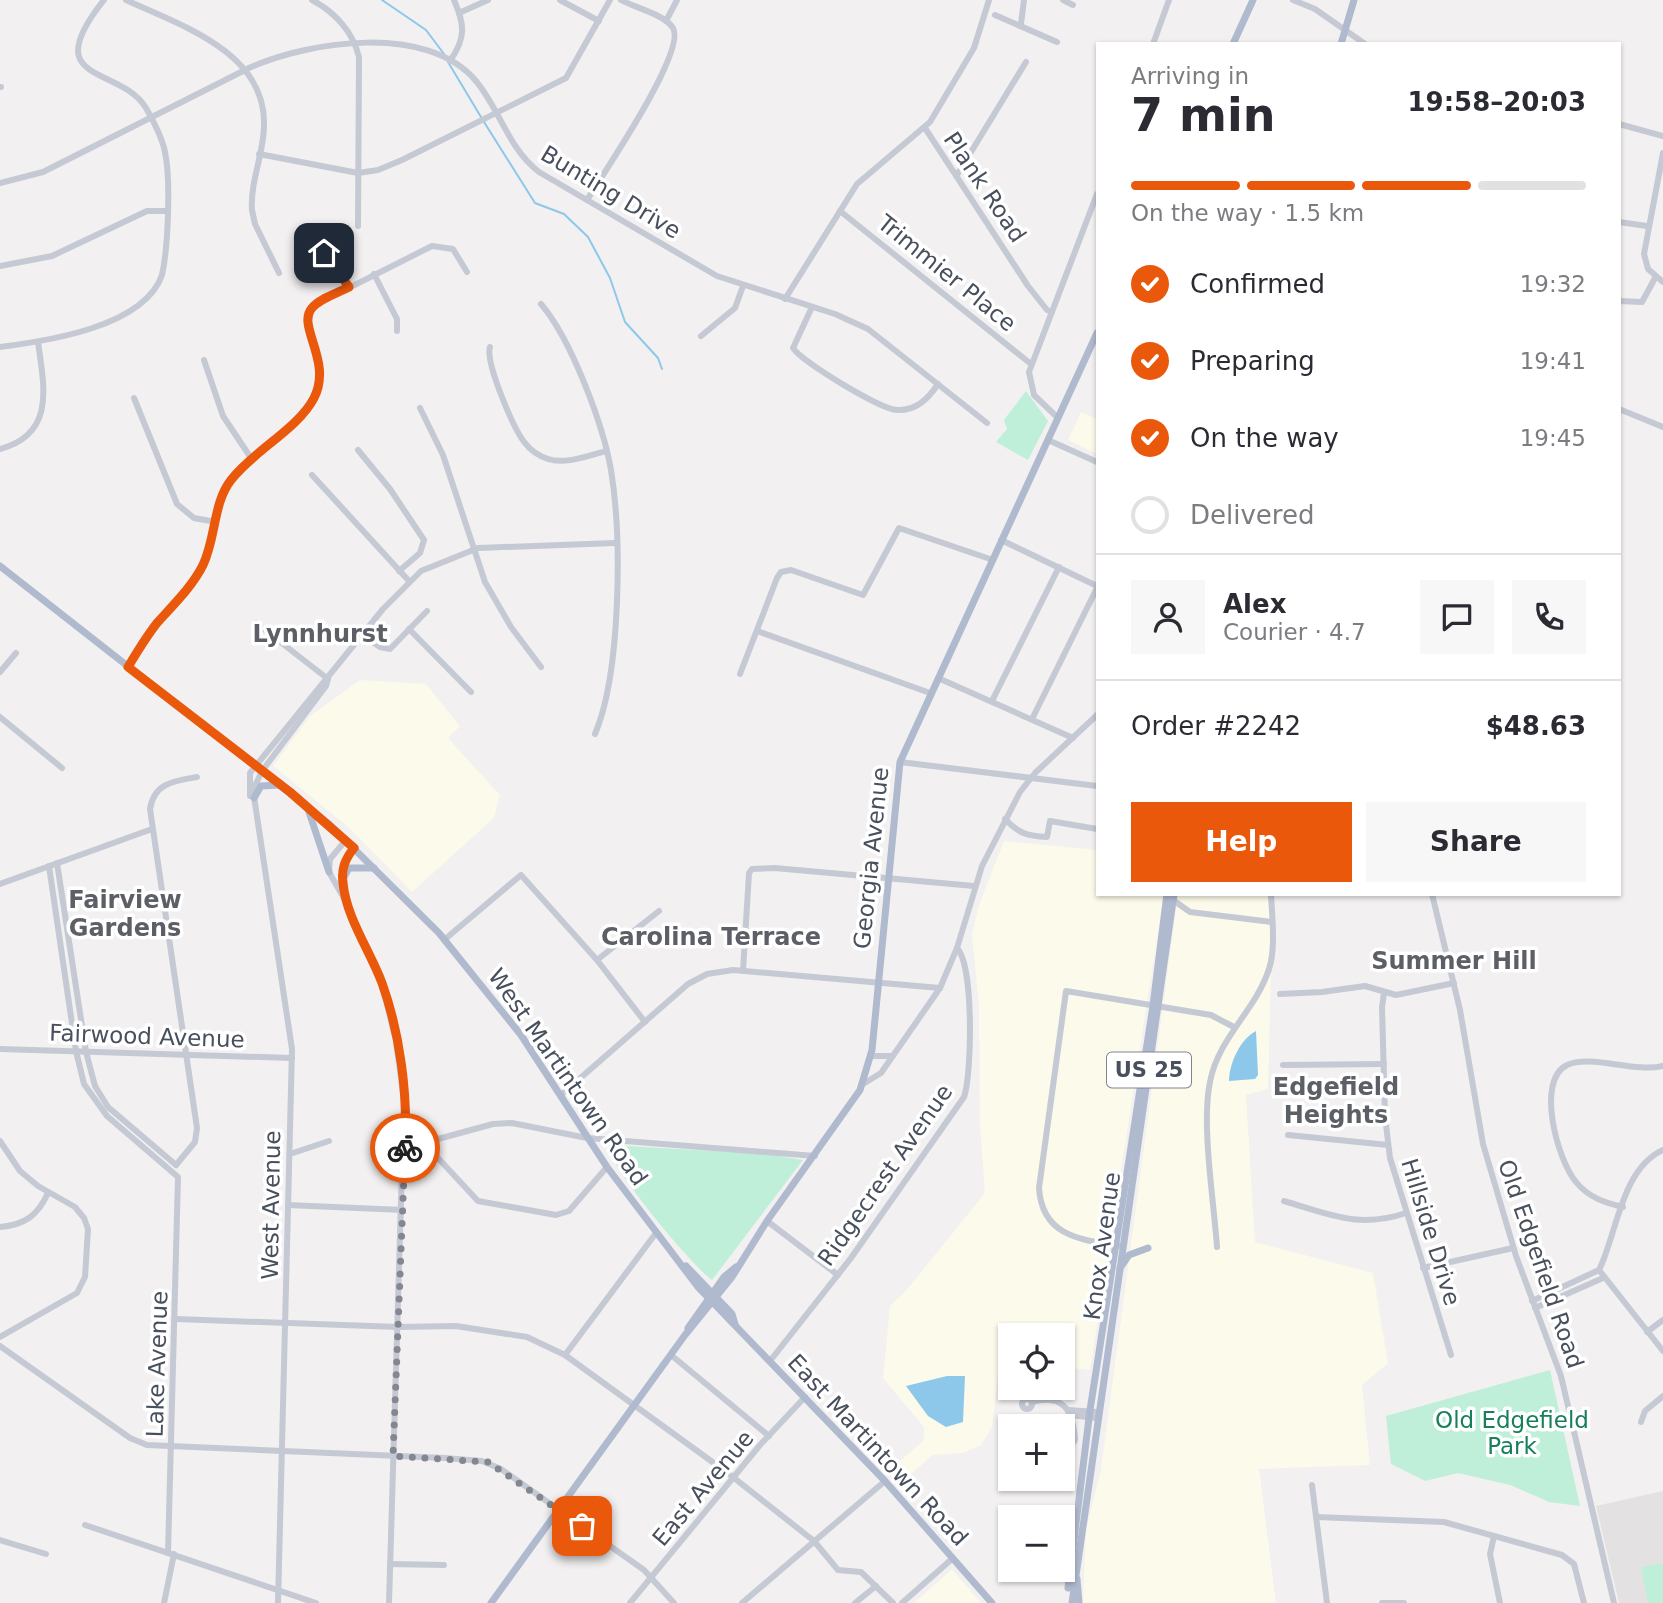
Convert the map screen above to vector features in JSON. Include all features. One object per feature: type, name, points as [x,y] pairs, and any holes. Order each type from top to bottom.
[{"type":"main road","points":[[1234,42],[1254,0]]},
{"type":"main road","points":[[1342,42],[1354,0]]},
{"type":"main road","name":"Georgia Avenue","points":[[491,1603],[712,1297],[739,1264],[863,1084],[871,1056],[886,877],[900,762],[1058,418],[1095,345]]},
{"type":"main road","name":"West Martintown Road","points":[[0,566],[306,805],[374,868],[444,940],[520,1035],[607,1167],[656,1233],[712,1297]]},
{"type":"main road","points":[[254,798],[261,786],[281,785]]},
{"type":"main road","points":[[306,805],[329,872]]},
{"type":"main road","points":[[343,879],[349,868],[374,868]]},
{"type":"main road","name":"Knox Avenue","points":[[1070,1603],[1093,1414],[1170,918],[1171,896]]},
{"type":"main road","name":"Knox Avenue","points":[[1156,1007],[1171,896]]},
{"type":"main road","name":"Knox Avenue","points":[[1070,1603],[1093,1414],[1117,1275],[1118,1246]]},
{"type":"main road","points":[[1117,1275],[1129,1255],[1148,1248]]},
{"type":"main road","name":"East Martintown Road","points":[[712,1297],[770,1362],[885,1481],[992,1603]]},
{"type":"main road","name":"US 25","points":[[1076,1571],[1079,1603]]},
{"type":"street","points":[[0,347],[38,342],[87,330],[136,307],[152,294],[164,269],[165,151],[151,118],[134,95],[94,74],[82,59],[80,35],[104,0]]},
{"type":"street","points":[[126,0],[220,46],[245,70],[257,89],[263,108],[264,131],[252,210],[264,244],[279,272]]},
{"type":"street","points":[[312,0],[337,19],[356,43],[361,86],[359,226]]},
{"type":"street","points":[[450,61],[464,33],[454,0]]},
{"type":"street","points":[[459,12],[488,0]]},
{"type":"street","points":[[559,0],[599,21]]},
{"type":"street","points":[[259,154],[358,173],[386,167],[566,78],[610,0]]},
{"type":"street","points":[[587,200],[671,56],[676,36],[666,21],[621,0]]},
{"type":"street","points":[[666,21],[677,0]]},
{"type":"street","name":"Plank Road","points":[[989,0],[974,48],[925,128],[1035,295],[1047,310],[1052,312]]},
{"type":"street","points":[[1021,24],[1024,0]]},
{"type":"street","points":[[1063,0],[1073,5]]},
{"type":"street","points":[[1154,42],[1169,0]]},
{"type":"street","points":[[1293,0],[1315,9],[1362,42]]},
{"type":"street","points":[[995,15],[1021,24],[1057,42]]},
{"type":"street","name":"Bunting Drive","points":[[0,183],[43,172],[245,70],[291,52],[356,43],[418,48],[450,61],[476,81],[527,162],[707,271],[868,329],[987,423]]},
{"type":"street","points":[[957,174],[1026,62]]},
{"type":"street","points":[[1621,125],[1663,136]]},
{"type":"street","points":[[785,299],[862,178],[925,128]]},
{"type":"street","points":[[1663,153],[1647,226],[1644,259],[1655,278],[1663,282]]},
{"type":"street","points":[[1058,418],[1031,390],[1028,377],[1096,197]]},
{"type":"street","points":[[0,266],[52,256],[147,211],[166,211]]},
{"type":"street","name":"Trimmier Place","points":[[840,211],[1031,364]]},
{"type":"street","points":[[1621,222],[1647,226]]},
{"type":"street","points":[[312,236],[349,287]]},
{"type":"street","points":[[128,667],[149,635],[199,572],[209,552],[227,485],[251,458],[311,403],[321,373],[319,355],[307,329],[307,317],[317,303],[439,245],[456,251],[467,272]]},
{"type":"street","points":[[374,274],[397,319],[397,331]]},
{"type":"street","points":[[1621,301],[1642,303],[1655,278]]},
{"type":"street","points":[[701,336],[735,308],[743,286]]},
{"type":"street","points":[[541,304],[559,328],[607,451],[612,483],[615,627],[605,710],[595,734]]},
{"type":"street","points":[[812,307],[793,348],[821,369],[892,409],[918,405],[938,384]]},
{"type":"street","points":[[0,449],[23,439],[41,415],[45,394],[38,342]]},
{"type":"street","points":[[490,347],[490,365],[520,435],[531,449],[547,458],[563,461],[607,451]]},
{"type":"street","points":[[204,360],[227,423],[251,458]]},
{"type":"street","points":[[134,398],[177,504],[194,518],[216,522]]},
{"type":"street","points":[[420,408],[443,454],[490,592],[511,627],[541,667]]},
{"type":"street","points":[[1621,410],[1663,427]]},
{"type":"street","points":[[1048,440],[1096,462]]},
{"type":"street","points":[[358,450],[390,489],[424,540],[422,550],[399,570]]},
{"type":"street","points":[[312,475],[409,581]]},
{"type":"street","points":[[740,674],[781,572],[791,570],[863,595],[899,528],[992,560]]},
{"type":"street","points":[[1001,540],[1096,586]]},
{"type":"street","points":[[258,769],[326,686],[328,679],[362,635],[409,581],[432,565],[476,549],[615,543]]},
{"type":"street","points":[[992,701],[1059,568]]},
{"type":"street","points":[[1032,719],[1096,589]]},
{"type":"street","points":[[362,635],[386,649],[396,645],[427,611]]},
{"type":"street","points":[[256,623],[328,679]]},
{"type":"street","points":[[409,629],[471,692]]},
{"type":"street","points":[[757,631],[930,693]]},
{"type":"street","points":[[0,672],[16,653]]},
{"type":"street","points":[[938,678],[1073,738]]},
{"type":"street","points":[[863,1084],[872,1082],[940,988],[957,948],[974,886],[1005,820],[1032,776],[1096,716]]},
{"type":"street","points":[[0,718],[62,768]]},
{"type":"street","points":[[900,762],[1096,786]]},
{"type":"street","name":"West Avenue","points":[[258,769],[254,787],[255,811],[292,1058],[278,1603]]},
{"type":"street","name":"West Avenue","points":[[255,811],[248,786],[250,773],[258,769]]},
{"type":"street","points":[[53,865],[92,1078],[105,1104],[176,1165],[193,1146],[198,1133],[150,810],[158,790],[172,781],[197,777]]},
{"type":"street","points":[[1005,820],[1017,832],[1029,836],[1047,837],[1050,821],[1096,829]]},
{"type":"street","points":[[0,884],[152,829]]},
{"type":"street","points":[[346,840],[331,859],[329,872],[346,902],[382,985],[392,1022],[404,1101],[405,1148],[389,1603]]},
{"type":"street","points":[[346,902],[344,863],[354,848]]},
{"type":"street","points":[[53,865],[76,1051],[84,1084],[96,1104],[178,1177]]},
{"type":"street","points":[[743,971],[748,873],[752,869],[886,877],[974,886]]},
{"type":"street","points":[[444,940],[521,875],[597,960],[645,1022]]},
{"type":"street","points":[[1171,896],[1190,912]]},
{"type":"street","points":[[1217,1247],[1208,1101],[1214,1066],[1271,966],[1272,896]]},
{"type":"street","name":"Old Edgefield Road","points":[[1432,896],[1454,983],[1481,1136],[1513,1248],[1562,1378],[1614,1603]]},
{"type":"street","points":[[597,960],[659,911]]},
{"type":"street","points":[[1170,918],[1190,912],[1272,922]]},
{"type":"street","name":"Ridgecrest Avenue","points":[[770,1362],[838,1275],[964,1097],[969,1076],[969,1015],[965,961],[957,948]]},
{"type":"street","points":[[561,1095],[694,980],[716,972],[743,971],[940,988]]},
{"type":"street","points":[[1280,994],[1365,986],[1396,995],[1454,983]]},
{"type":"street","points":[[1118,1246],[1057,1230],[1045,1218],[1040,1202],[1039,1188],[1066,991],[1211,1015],[1234,1027]]},
{"type":"street","name":"Hillside Drive","points":[[1384,993],[1382,1007],[1388,1145],[1406,1213],[1451,1355]]},
{"type":"street","name":"Fairwood Avenue","points":[[0,1049],[292,1058]]},
{"type":"street","points":[[871,1056],[892,1056]]},
{"type":"street","points":[[1623,1207],[1594,1197],[1572,1177],[1556,1132],[1550,1100],[1551,1086],[1560,1070],[1576,1062],[1642,1069],[1663,1066]]},
{"type":"street","points":[[1283,1065],[1384,1064]]},
{"type":"street","points":[[405,1148],[503,1123],[527,1124],[587,1138],[815,1156]]},
{"type":"street","points":[[1288,1135],[1388,1145]]},
{"type":"street","points":[[0,1141],[20,1171],[48,1193],[75,1208],[86,1222],[84,1282],[70,1298],[0,1337]]},
{"type":"street","points":[[290,1154],[329,1141]]},
{"type":"street","points":[[424,1143],[478,1201],[556,1215],[569,1211],[607,1167]]},
{"type":"street","points":[[1532,1301],[1599,1270],[1639,1172],[1663,1150]]},
{"type":"street","name":"Lake Avenue","points":[[164,1603],[171,1554],[178,1177],[176,1165]]},
{"type":"street","points":[[0,1227],[22,1223],[32,1217],[48,1193]]},
{"type":"street","points":[[1284,1201],[1363,1222],[1406,1213]]},
{"type":"street","points":[[288,1205],[403,1210]]},
{"type":"street","points":[[767,1221],[838,1275]]},
{"type":"street","points":[[565,1355],[656,1233]]},
{"type":"street","points":[[1423,1268],[1513,1248]]},
{"type":"street","points":[[1599,1270],[1663,1351]]},
{"type":"street","points":[[1535,1308],[1603,1278]]},
{"type":"street","points":[[176,1319],[398,1327],[456,1326],[506,1331],[527,1337],[565,1355],[734,1478],[814,1541],[838,1570],[861,1572],[893,1603]]},
{"type":"street","points":[[1647,1332],[1663,1320]]},
{"type":"street","points":[[0,1346],[135,1441],[171,1447],[488,1462],[560,1508],[652,1577],[674,1603]]},
{"type":"street","points":[[671,1355],[769,1436]]},
{"type":"street","points":[[1641,1422],[1643,1414],[1663,1396]]},
{"type":"street","name":"East Avenue","points":[[630,1603],[769,1436],[805,1397]]},
{"type":"street","points":[[1032,1402],[1060,1402],[1069,1412],[1093,1414]]},
{"type":"street","points":[[742,1603],[885,1481]]},
{"type":"street","points":[[1312,1485],[1327,1603]]},
{"type":"street","points":[[1316,1517],[1444,1522],[1568,1558],[1574,1564],[1584,1603]]},
{"type":"street","points":[[85,1525],[316,1603]]},
{"type":"street","points":[[1494,1536],[1490,1554],[1500,1603]]},
{"type":"street","points":[[0,1540],[46,1554]]},
{"type":"street","points":[[902,1603],[953,1558]]},
{"type":"street","points":[[390,1564],[444,1565]]},
{"type":"street","points":[[855,1603],[876,1586]]},
{"type":"street","points":[[1382,1603],[1404,1603]]},
{"type":"shaded area","points":[[1081,412],[1096,419],[1096,454],[1068,440]]},
{"type":"shaded area","points":[[360,680],[426,684],[460,726],[448,738],[500,795],[494,818],[412,892],[348,827],[273,766],[310,716]]},
{"type":"shaded area","points":[[1004,841],[1096,850],[1096,896],[1164,896],[1090,1370],[1075,1368],[1075,1323],[998,1323],[998,1375],[992,1427],[981,1445],[963,1453],[933,1455],[899,1484],[890,1470],[924,1440],[924,1427],[883,1378],[890,1306],[905,1292],[985,1193],[980,1126],[979,1005],[972,935],[979,905]]},
{"type":"shaded area","points":[[1178,896],[1273,896],[1268,1089],[1246,1095],[1255,1242],[1373,1273],[1388,1363],[1362,1385],[1370,1465],[1259,1469],[1276,1603],[1083,1603],[1086,1530],[1101,1469]]},
{"type":"shaded area","points":[[1663,1491],[1663,1603],[1619,1603],[1596,1506]]},
{"type":"shaded area","points":[[952,1569],[981,1603],[914,1603]]},
{"type":"green space","points":[[1026,391],[1048,421],[1028,460],[996,442],[1007,429],[1004,420]]},
{"type":"green space","points":[[608,1145],[767,1154],[803,1160],[712,1280],[671,1237],[636,1194],[612,1157]]},
{"type":"green space","name":"Old Edgefield Park","points":[[1550,1370],[1580,1506],[1549,1502],[1510,1485],[1458,1473],[1425,1481],[1391,1464],[1386,1416]]},
{"type":"green space","points":[[1663,1563],[1663,1603],[1648,1603],[1641,1567]]},
{"type":"water","points":[[1256,1031],[1258,1075],[1255,1079],[1229,1081],[1236,1053]]},
{"type":"water","points":[[947,1376],[965,1376],[963,1422],[946,1427],[928,1416],[906,1386]]},
{"type":"waterway","points":[[382,0],[426,30],[444,54]]},
{"type":"waterway","points":[[448,62],[481,117]]},
{"type":"waterway","points":[[484,122],[535,203],[564,214],[588,237],[610,278],[625,322],[658,358],[662,369]]},
{"type":"way so far","points":[[405,1148],[393,1456],[488,1462],[560,1508],[582,1526]]},
{"type":"district","name":"Lynnhurst","points":[[320,634]]},
{"type":"district","name":"Fairview Gardens","points":[[125,914]]},
{"type":"district","name":"Carolina Terrace","points":[[711,937]]},
{"type":"district","name":"Summer Hill","points":[[1454,961]]},
{"type":"district","name":"Edgefield Heights","points":[[1336,1101]]},
{"type":"route","points":[[324,253],[349,287],[317,303],[307,317],[307,329],[317,348],[320,362],[317,393],[303,413],[231,479],[222,498],[209,552],[199,572],[156,625],[128,667],[290,792],[354,848],[344,863],[342,873],[346,902],[382,985],[392,1022],[404,1101],[405,1148]]}]
